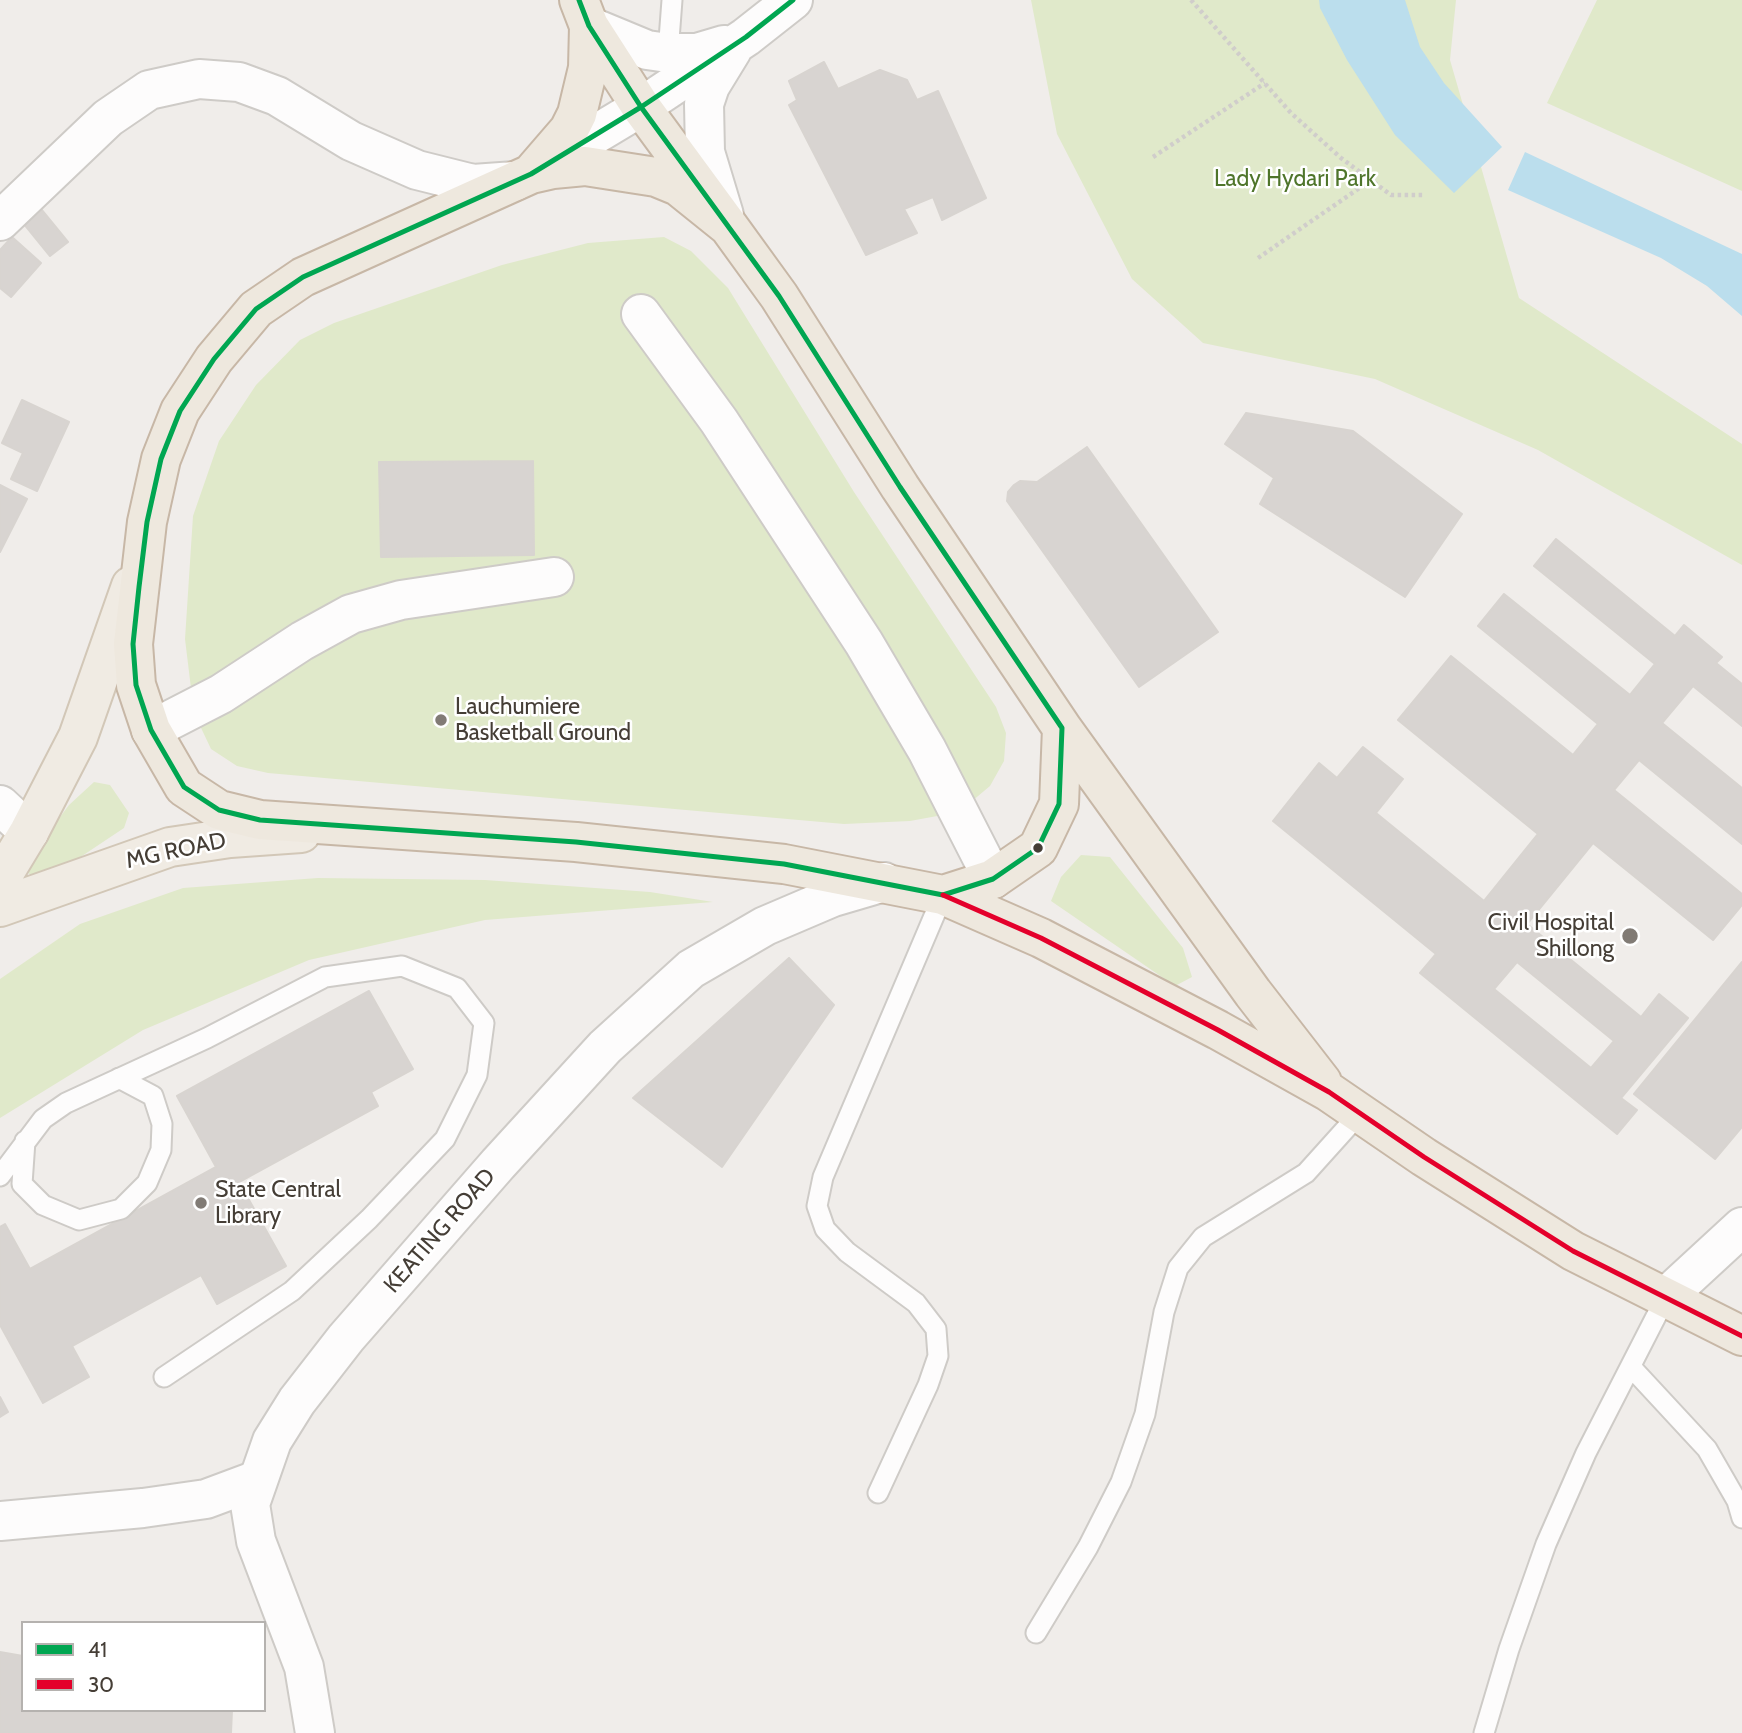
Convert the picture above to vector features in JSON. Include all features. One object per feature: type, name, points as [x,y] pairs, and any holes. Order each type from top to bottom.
[{"type":"highway","points":[[584,13],[641,107],[779,296],[900,487],[1062,728],[1253,993],[1329,1092]]},
{"type":"highway","points":[[524,178],[569,130],[577,114],[588,68],[584,13]]},
{"type":"highway","points":[[729,226],[678,186],[656,177],[585,166],[524,178],[303,277],[256,309],[214,359],[180,411],[161,459],[144,547],[133,644],[136,685],[151,730],[184,787],[219,810],[260,820],[359,829],[576,842],[784,864],[943,895],[1108,972],[1329,1092],[1573,1251],[1742,1336]]},
{"type":"highway","points":[[943,895],[993,879],[1038,848],[1059,804],[1062,728]]},
{"type":"main road","points":[[0,880],[29,832],[78,737],[144,547]]},
{"type":"main road","name":"MG ROAD","points":[[0,907],[72,879],[170,847],[230,838],[359,829]]},
{"type":"street","points":[[0,221],[108,118],[149,90],[199,79],[239,82],[276,96],[351,141],[440,177],[473,184],[524,178],[641,107],[746,37],[793,0]]},
{"type":"street","points":[[584,13],[647,50],[668,53],[712,50],[746,37]]},
{"type":"street","points":[[729,226],[711,179],[705,152],[704,104],[728,54],[746,37]]},
{"type":"street","points":[[641,314],[719,421],[864,643],[927,750],[993,879]]},
{"type":"street","points":[[151,730],[221,695],[302,641],[351,614],[401,600],[554,577]]},
{"type":"street","points":[[0,805],[29,832]]},
{"type":"street","name":"KEATING ROAD","points":[[315,1733],[315,1717],[303,1667],[256,1541],[250,1504],[272,1441],[297,1401],[346,1338],[498,1164],[605,1047],[691,969],[765,926],[833,897],[884,882]]},
{"type":"street","points":[[1666,1297],[1742,1227]]},
{"type":"street","points":[[0,1521],[143,1508],[206,1499],[257,1480]]},
{"type":"lane","points":[[668,53],[672,0]]},
{"type":"lane","points":[[878,1493],[928,1385],[938,1356],[936,1329],[916,1303],[847,1252],[825,1230],[817,1206],[823,1177],[943,895]]},
{"type":"lane","points":[[0,1176],[43,1119],[66,1103],[207,1038],[325,977],[402,967],[457,988],[484,1023],[477,1075],[445,1139],[369,1219],[292,1291],[164,1377]]},
{"type":"lane","points":[[26,1140],[22,1184],[43,1205],[79,1220],[121,1209],[148,1183],[161,1150],[162,1124],[153,1096],[119,1079]]},
{"type":"lane","points":[[1036,1633],[1088,1547],[1121,1482],[1145,1414],[1164,1312],[1178,1268],[1203,1237],[1306,1173],[1360,1113]]},
{"type":"lane","points":[[1484,1733],[1509,1649],[1546,1544],[1586,1452],[1666,1297]]},
{"type":"lane","points":[[1631,1367],[1706,1449],[1737,1501],[1742,1518]]},
{"type":"path","points":[[1191,0],[1291,113],[1341,158],[1391,195],[1424,195]]},
{"type":"path","points":[[1153,157],[1265,83]]},
{"type":"path","points":[[1258,258],[1371,180]]},
{"type":"green space","name":"Lady Hydari Park","points":[[1031,0],[1456,0],[1450,60],[1519,298],[1742,444],[1742,565],[1538,450],[1375,379],[1203,343],[1132,279],[1057,134]]},
{"type":"green space","points":[[1597,0],[1742,0],[1742,191],[1547,103]]},
{"type":"green space","points":[[664,237],[691,251],[728,288],[854,492],[996,707],[1006,733],[1004,761],[990,786],[959,812],[910,821],[844,824],[268,773],[237,766],[211,749],[194,713],[185,639],[193,516],[219,441],[256,385],[300,340],[334,323],[502,265],[588,243]]},
{"type":"green space","points":[[94,782],[110,785],[129,813],[124,828],[64,868],[40,878],[29,874],[26,863],[69,805]]},
{"type":"green space","points":[[1081,855],[1110,857],[1183,948],[1192,977],[1175,986],[1051,901],[1061,877]]},
{"type":"green space","points":[[318,878],[485,880],[650,892],[713,902],[485,920],[309,960],[143,1030],[0,1118],[0,979],[80,924],[183,888]]},
{"type":"water","points":[[1319,0],[1405,0],[1420,47],[1444,83],[1502,147],[1454,193],[1395,135],[1347,60],[1320,8]]},
{"type":"water","points":[[1525,152],[1742,254],[1742,316],[1707,286],[1661,258],[1508,190]]},
{"type":"building","points":[[824,62],[838,89],[880,70],[907,80],[917,100],[938,91],[986,198],[942,220],[933,197],[904,209],[917,233],[866,255],[789,105],[797,100],[789,81]]},
{"type":"building","points":[[41,209],[68,242],[50,256],[24,224]]},
{"type":"building","points":[[12,237],[41,263],[11,297],[0,288],[0,250]]},
{"type":"building","points":[[22,400],[69,422],[37,491],[11,479],[23,453],[2,443]]},
{"type":"building","points":[[1246,413],[1353,431],[1462,514],[1405,597],[1260,504],[1274,478],[1225,444]]},
{"type":"building","points":[[1087,447],[1218,632],[1139,687],[1007,501],[1008,492],[1014,485],[1020,481],[1037,482]]},
{"type":"building","points":[[533,461],[534,555],[381,557],[379,462]]},
{"type":"building","points":[[0,485],[27,499],[0,552]]},
{"type":"building","points":[[1556,539],[1675,636],[1684,625],[1722,657],[1716,663],[1742,684],[1742,726],[1693,686],[1662,723],[1742,788],[1742,844],[1639,760],[1614,790],[1742,894],[1742,905],[1713,940],[1593,843],[1527,924],[1641,1017],[1659,994],[1688,1018],[1621,1098],[1637,1110],[1617,1134],[1420,973],[1436,954],[1273,821],[1319,763],[1337,778],[1363,747],[1403,779],[1376,813],[1484,901],[1538,834],[1398,720],[1451,656],[1573,755],[1598,724],[1478,626],[1504,594],[1630,695],[1655,664],[1534,566]],"holes":[[[1517,962],[1614,1041],[1591,1068],[1494,989]]]},
{"type":"building","points":[[789,958],[834,1005],[722,1167],[633,1098]]},
{"type":"building","points":[[1742,962],[1742,1127],[1715,1159],[1634,1094]]},
{"type":"building","name":"State Central Library","points":[[369,991],[413,1069],[371,1092],[378,1106],[239,1182],[286,1266],[217,1304],[201,1275],[72,1346],[89,1377],[43,1403],[0,1325],[0,1227],[5,1224],[30,1269],[216,1167],[177,1096]]},
{"type":"building","points":[[0,1397],[8,1412],[0,1417]]},
{"type":"building","points":[[0,1652],[21,1656],[21,1712],[232,1712],[231,1733],[0,1733]]},
{"type":"transit line","name":"41","points":[[579,0],[589,26],[641,107],[779,296],[900,487],[1062,728],[1059,804],[1038,848],[993,879],[943,895],[784,864],[576,842],[260,820],[219,810],[184,787],[151,730],[136,685],[133,644],[139,587],[147,522],[161,459],[180,411],[214,359],[256,309],[303,277],[531,174],[641,107],[746,37],[793,0]]},
{"type":"transit line","name":"30","points":[[943,895],[1041,938],[1218,1030],[1329,1092],[1424,1157],[1573,1251],[1742,1336]]},
{"type":"place","name":"Lauchumiere Basketball Ground","points":[[441,720]]},
{"type":"place","name":"Civil Hospital Shillong","points":[[1630,936]]},
{"type":"place","name":"State Central Library","points":[[201,1203]]}]
